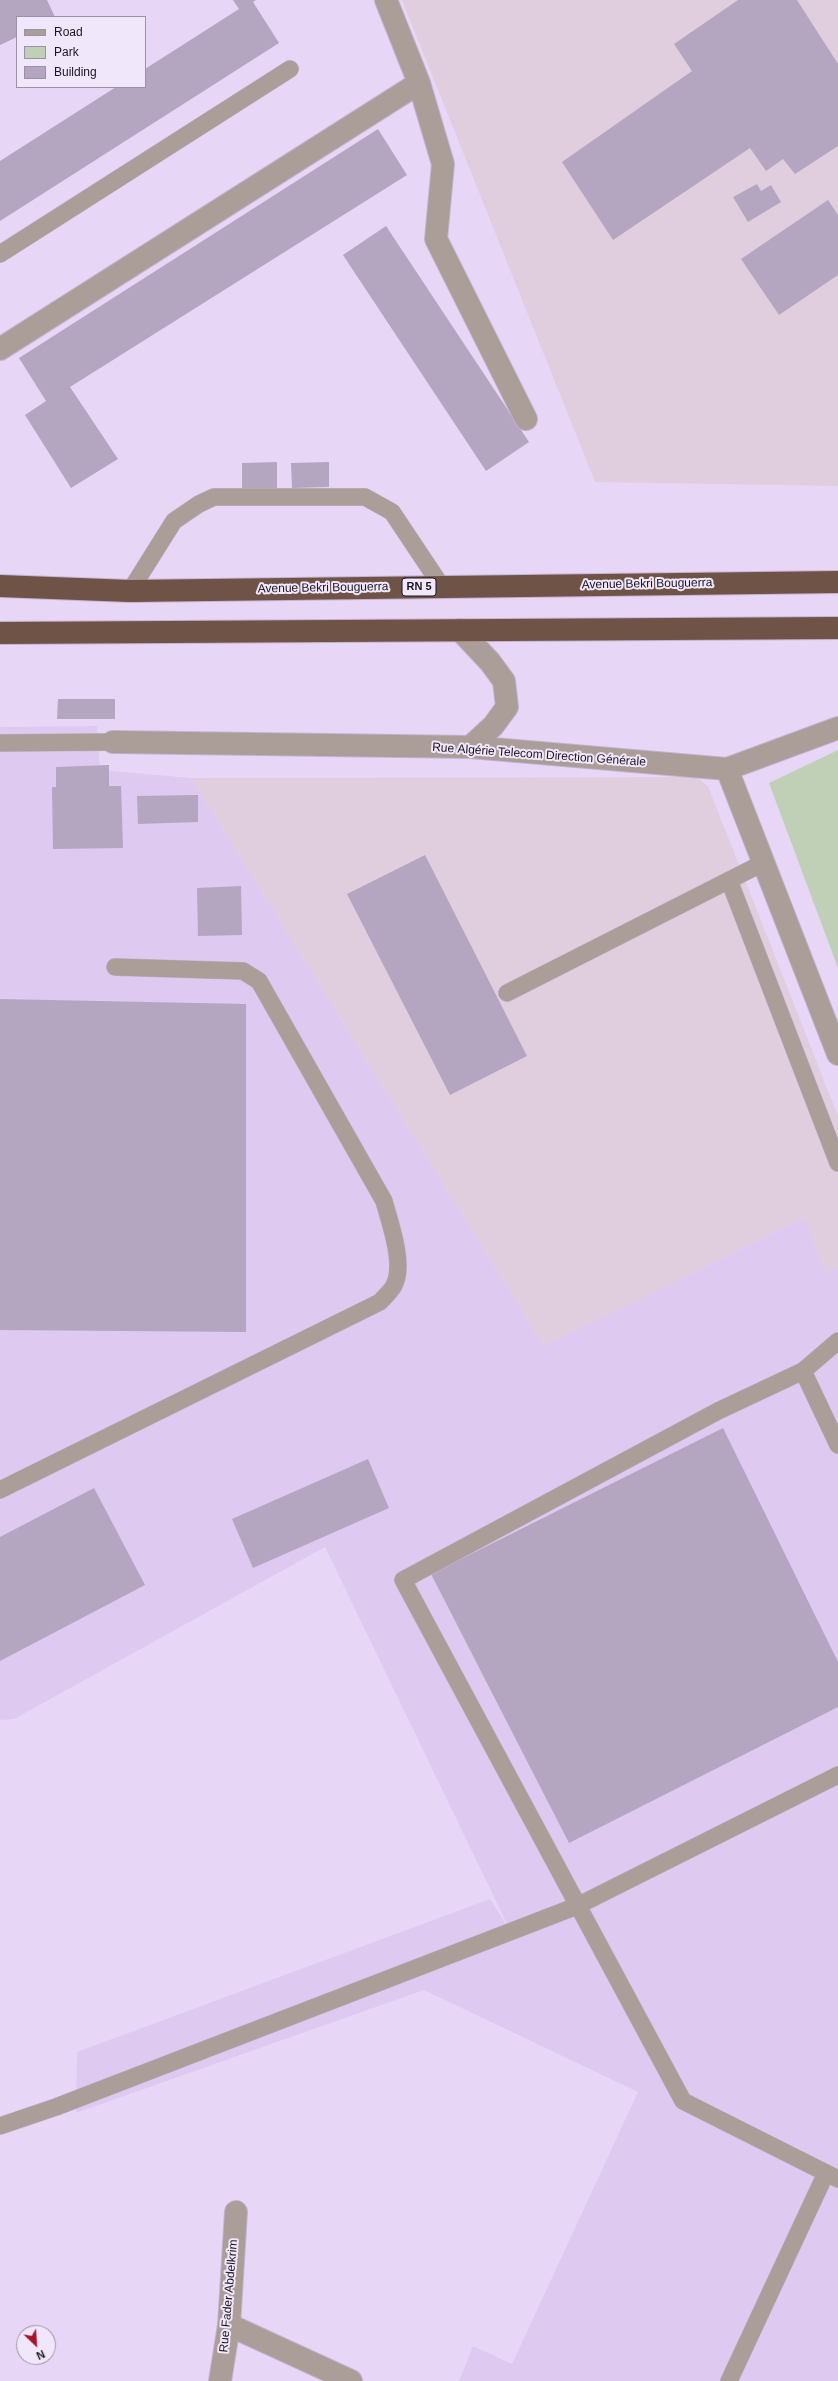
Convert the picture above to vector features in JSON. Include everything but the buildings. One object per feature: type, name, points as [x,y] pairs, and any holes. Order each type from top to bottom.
[{"type":"highway","name":"RN 5","points":[[794,581],[838,578]]},
{"type":"highway","name":"Avenue Bekri Bouguerra","points":[[0,586],[130,591],[794,581],[838,582]]},
{"type":"highway","points":[[0,633],[838,628]]},
{"type":"street","points":[[386,0],[419,83],[443,164],[436,239],[526,418]]},
{"type":"street","points":[[0,349],[419,83]]},
{"type":"street","points":[[460,630],[490,662],[504,681],[507,707],[493,726],[470,747]]},
{"type":"street","name":"Rue Algérie Telecom Direction Générale","points":[[113,742],[470,747],[727,769],[838,728]]},
{"type":"street","points":[[727,769],[838,1054]]},
{"type":"street","name":"Rue Fader Abdelkrim","points":[[220,2381],[229,2325],[236,2212]]},
{"type":"street","points":[[229,2325],[351,2381]]},
{"type":"lane","points":[[0,254],[290,69]]},
{"type":"lane","points":[[130,591],[174,522],[199,504],[214,497],[365,497],[392,512],[442,587]]},
{"type":"lane","points":[[0,743],[113,742]]},
{"type":"lane","points":[[507,993],[763,863]]},
{"type":"lane","points":[[729,880],[838,1162]]},
{"type":"lane","points":[[0,1490],[380,1302],[395,1284],[398,1265],[393,1236],[384,1201],[259,981],[242,971],[115,967]]},
{"type":"lane","points":[[729,2381],[832,2176],[683,2101],[403,1580],[718,1410],[803,1371],[838,1341]]},
{"type":"lane","points":[[803,1371],[838,1445]]},
{"type":"lane","points":[[0,2126],[63,2104],[577,1906],[838,1775]]},
{"type":"shaded area","points":[[402,0],[838,0],[838,486],[595,482]]},
{"type":"shaded area","points":[[97,726],[100,770],[191,778],[544,1346],[805,1217],[825,1272],[838,1267],[838,2381],[459,2381],[473,2346],[512,2364],[638,2092],[424,1990],[76,2113],[77,2052],[490,1899],[511,1932],[325,1547],[14,1719],[0,1720],[0,727]]},
{"type":"shaded area","points":[[696,777],[708,786],[838,1116],[838,1267],[825,1273],[805,1217],[544,1346],[191,778]]},
{"type":"green space","points":[[838,750],[838,968],[769,783]]}]
